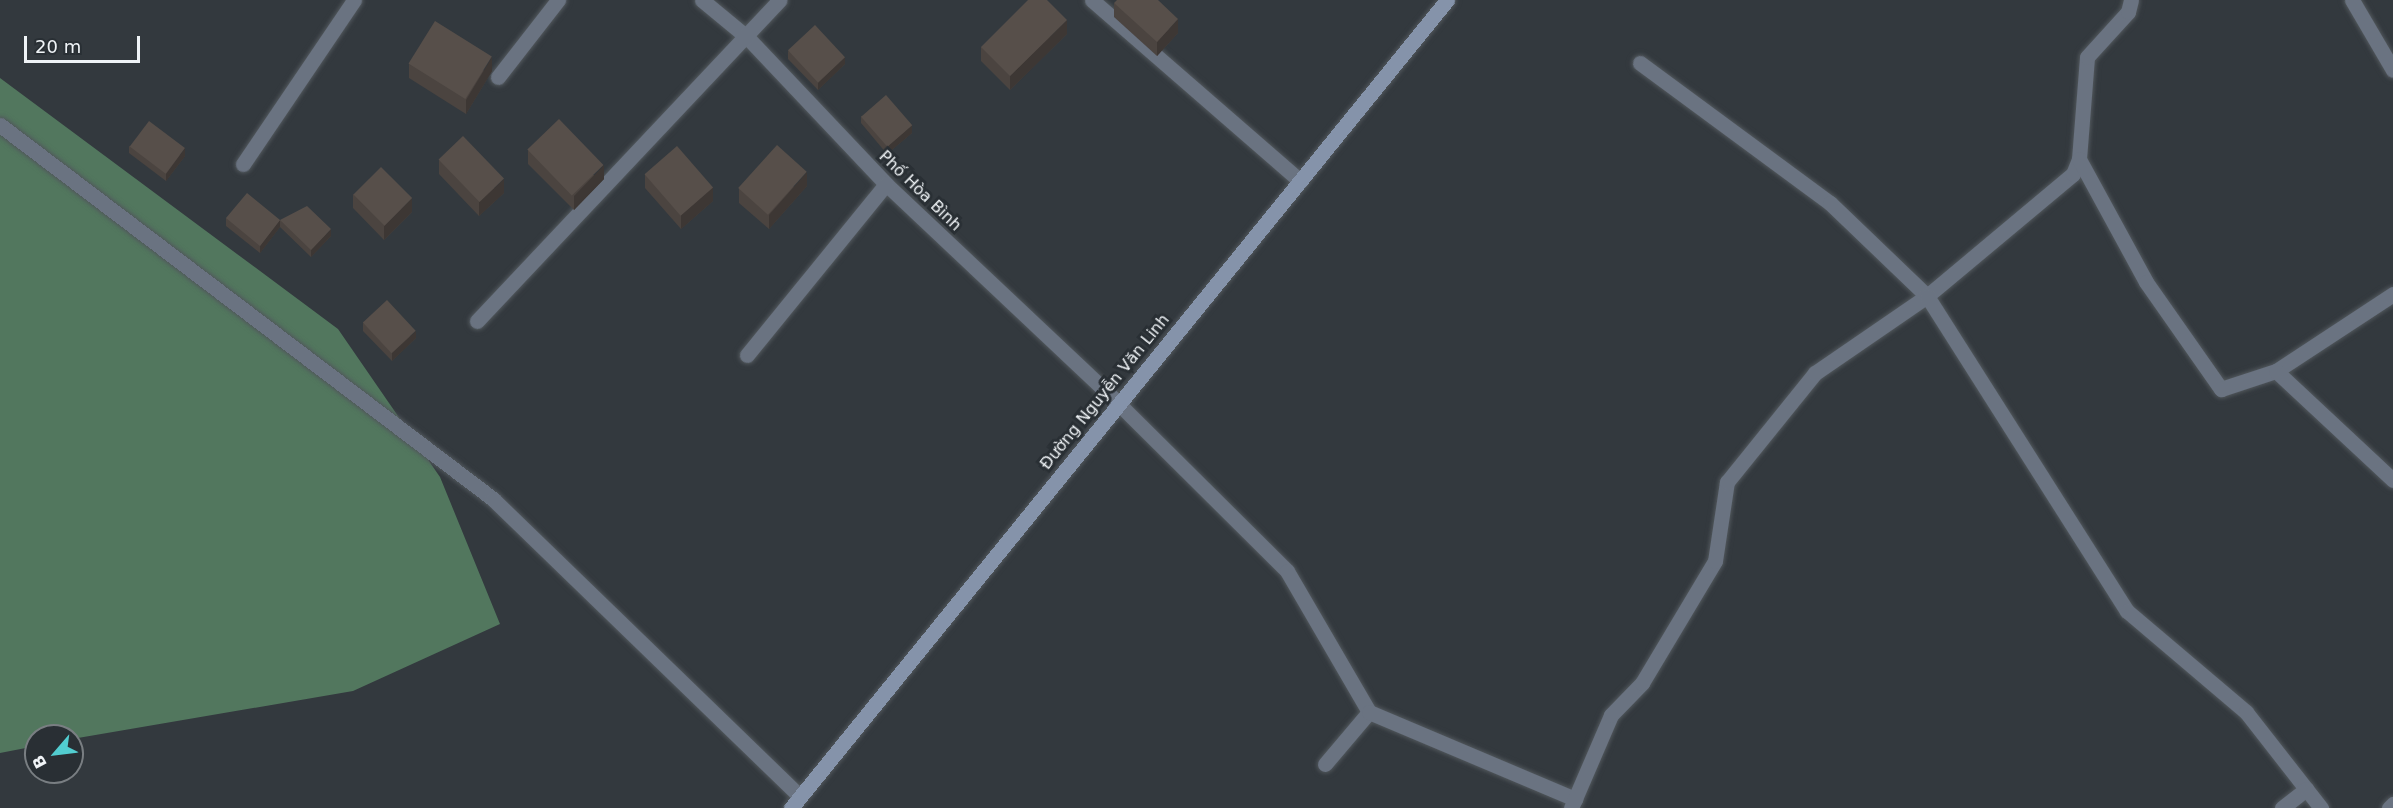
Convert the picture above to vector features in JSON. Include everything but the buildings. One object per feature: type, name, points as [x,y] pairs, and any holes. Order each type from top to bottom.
[{"type":"street","points":[[243,164],[354,0]]},
{"type":"street","points":[[498,77],[558,0]]},
{"type":"street","name":"Phố Hòa Bình","points":[[702,0],[748,38],[886,184],[1118,403],[1287,570],[1369,712]]},
{"type":"street","points":[[477,321],[748,38],[780,0]]},
{"type":"street","points":[[1092,0],[1300,181]]},
{"type":"street","name":"Đường Nguyễn Văn Linh","points":[[795,802],[1447,0]]},
{"type":"street","points":[[1325,764],[1369,712],[1573,804],[1611,715],[1642,683],[1715,561],[1727,482],[1815,374],[1927,296],[2073,174],[2079,159],[2087,57],[2128,12],[2131,0]]},
{"type":"street","points":[[2352,0],[2393,70]]},
{"type":"street","points":[[1640,63],[1830,203],[1927,296],[2127,611],[2246,712],[2321,808]]},
{"type":"street","points":[[0,125],[493,499],[795,802]]},
{"type":"street","points":[[2079,159],[2146,282],[2222,389],[2276,371],[2393,294]]},
{"type":"street","points":[[747,356],[886,184]]},
{"type":"street","points":[[2276,371],[2393,480]]},
{"type":"street","points":[[2282,808],[2306,789]]},
{"type":"street","points":[[2389,808],[2393,804]]},
{"type":"green space","points":[[0,78],[338,329],[440,477],[500,624],[353,691],[84,737],[84,724],[24,724],[24,748],[0,753]]}]
